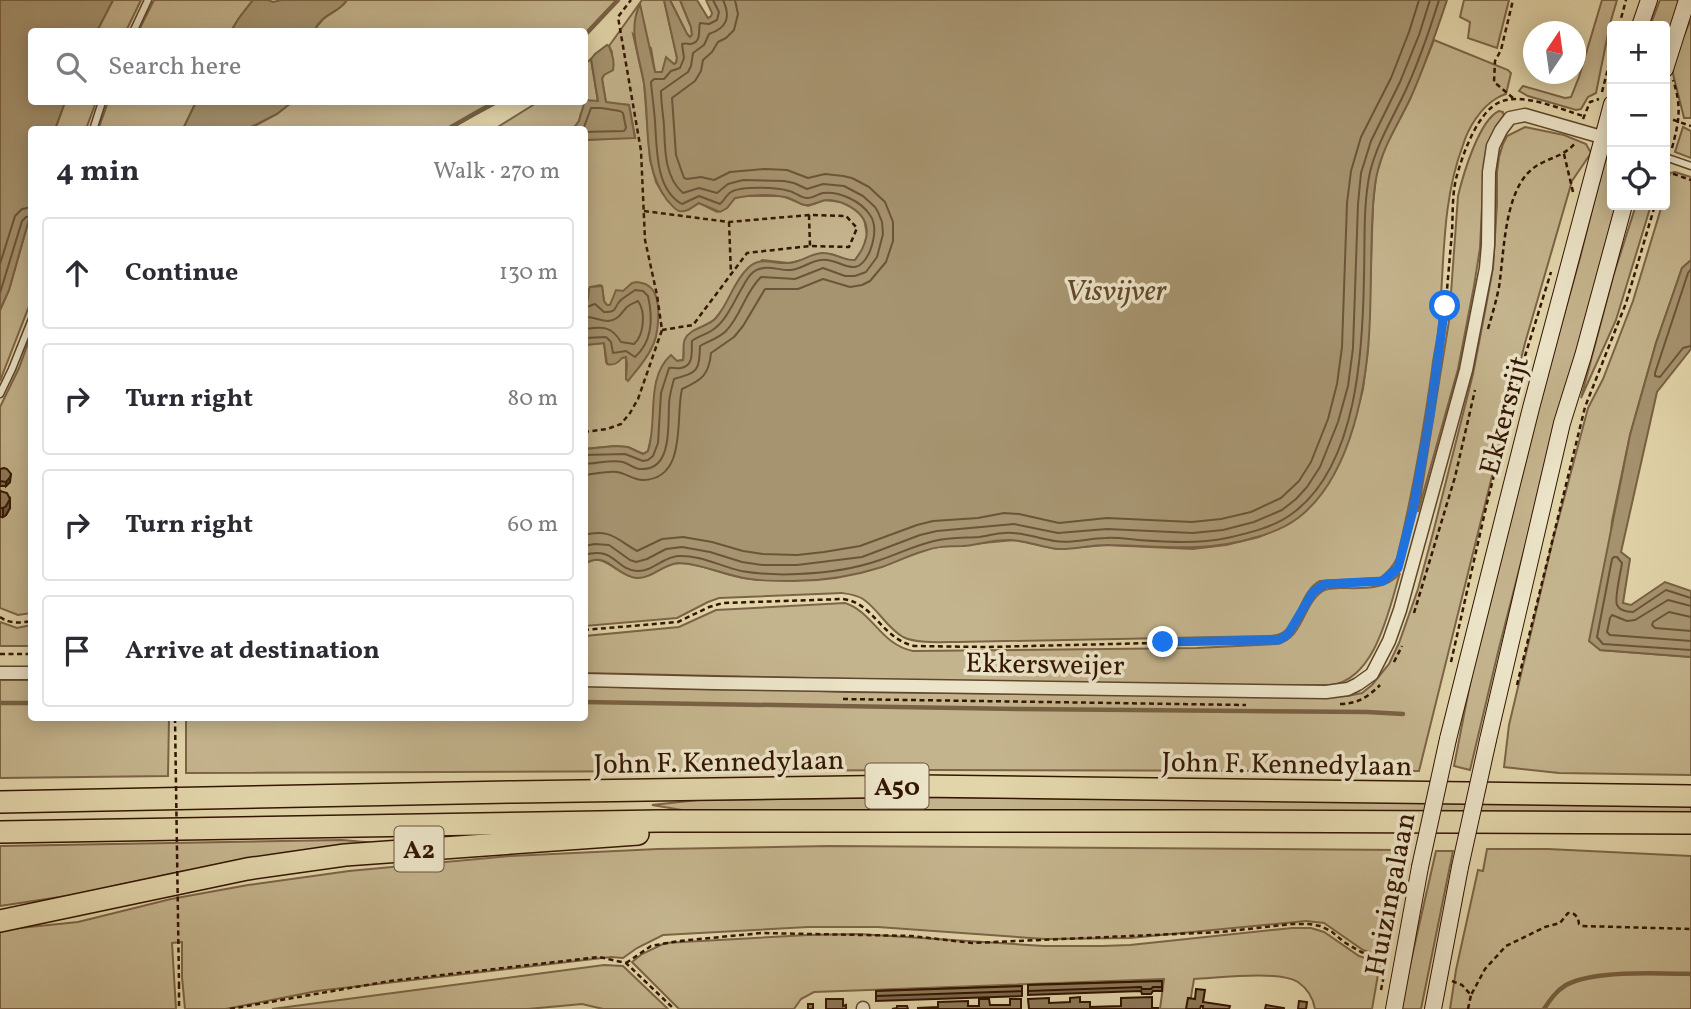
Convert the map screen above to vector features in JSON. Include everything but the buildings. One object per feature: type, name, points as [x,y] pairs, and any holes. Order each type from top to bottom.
[{"type":"highway","name":"John F. Kennedylaan","points":[[0,802],[918,786],[1691,796]]},
{"type":"highway","name":"A50","points":[[0,794],[104,800]]},
{"type":"highway","name":"John F. Kennedylaan","points":[[0,832],[843,820],[1691,823]]},
{"type":"highway","name":"A2","points":[[0,921],[247,869],[345,855],[843,820]]},
{"type":"main road","points":[[1642,21],[1649,0]]},
{"type":"main road","points":[[1670,53],[1688,0]]},
{"type":"main road","name":"Ekkersrijt","points":[[1606,101],[1607,120]]},
{"type":"main road","name":"Ekkersrijt","points":[[1456,707],[1531,408],[1594,178],[1607,142]]},
{"type":"main road","points":[[1433,1009],[1460,867],[1495,707],[1562,423],[1623,210]]},
{"type":"main road","name":"Huizingalaan","points":[[1394,1009],[1420,867],[1456,707]]},
{"type":"street","name":"Ekkersweijer","points":[[588,680],[1326,692],[1348,689],[1358,684],[1372,674],[1389,641],[1400,610],[1466,370],[1486,268],[1489,172],[1493,146],[1510,118],[1525,116],[1607,139]]},
{"type":"street","points":[[0,673],[28,673]]},
{"type":"lane","points":[[135,28],[148,0]]},
{"type":"lane","points":[[94,126],[101,105]]},
{"type":"lane","points":[[1670,159],[1691,166]]},
{"type":"lane","points":[[0,394],[28,329]]},
{"type":"path","points":[[588,431],[621,424],[630,414],[638,399],[662,330],[645,240],[641,150],[618,17],[631,0]]},
{"type":"path","points":[[1513,0],[1501,50],[1495,61],[1494,82],[1513,98]]},
{"type":"path","points":[[1620,21],[1626,0]]},
{"type":"path","points":[[1670,75],[1677,93],[1679,121],[1670,149]]},
{"type":"path","points":[[1413,510],[1441,341],[1456,179],[1467,146],[1484,115],[1499,102],[1513,98],[1584,116]]},
{"type":"path","points":[[1670,118],[1691,126]]},
{"type":"path","points":[[1487,334],[1498,291],[1511,206],[1527,174],[1538,164],[1564,154],[1573,189],[1572,198]]},
{"type":"path","points":[[1670,174],[1691,180]]},
{"type":"path","points":[[1514,695],[1585,407],[1626,303],[1654,210]]},
{"type":"path","points":[[644,211],[729,222],[809,215],[846,216],[857,228],[849,247],[810,246],[747,253],[693,324],[662,330]]},
{"type":"path","points":[[809,215],[810,246]]},
{"type":"path","points":[[729,222],[731,274]]},
{"type":"path","name":"Ekkersrijt","points":[[1449,671],[1487,503],[1518,383],[1554,262]]},
{"type":"path","points":[[1413,616],[1455,477],[1477,382]]},
{"type":"path","points":[[588,630],[678,622],[723,603],[843,599],[861,604],[891,636],[914,646],[987,647],[1279,640],[1288,634],[1318,588],[1325,584],[1383,581],[1398,568]]},
{"type":"path","points":[[0,617],[18,623],[28,622]]},
{"type":"path","points":[[1390,669],[1405,638]]},
{"type":"path","points":[[0,654],[28,654]]},
{"type":"path","points":[[1331,704],[1351,704],[1370,696],[1385,680]]},
{"type":"path","name":"Ekkersweijer","points":[[832,699],[1245,705]]},
{"type":"path","points":[[175,721],[179,1009]]},
{"type":"path","points":[[1468,1009],[1471,995],[1486,969],[1506,946],[1545,927],[1560,923],[1568,913],[1574,914],[1582,926],[1691,929]]},
{"type":"path","name":"Huizingalaan","points":[[626,963],[651,946],[762,933],[912,936],[972,943],[1221,932],[1309,924],[1331,931],[1343,942],[1361,952],[1386,961],[1380,997]]},
{"type":"path","points":[[230,1009],[416,978],[599,957],[626,963],[674,1009]]},
{"type":"path","points":[[1452,981],[1462,985],[1471,995]]},
{"type":"shaded area","points":[[113,0],[141,0],[127,28],[99,28]]},
{"type":"shaded area","points":[[154,0],[253,0],[233,28],[140,28]]},
{"type":"shaded area","points":[[347,0],[618,0],[588,33],[588,28],[316,28]]},
{"type":"shaded area","points":[[642,0],[664,0],[676,63],[670,62],[662,73],[655,72],[651,48],[633,34],[644,83],[650,160],[656,182],[663,194],[688,210],[699,203],[717,212],[727,208],[735,198],[744,196],[782,196],[808,206],[825,200],[841,202],[854,208],[864,218],[867,235],[863,249],[855,260],[831,254],[789,263],[762,260],[714,320],[687,338],[683,360],[677,361],[655,392],[653,429],[648,451],[643,454],[628,447],[588,449],[588,345],[604,343],[606,362],[626,357],[628,380],[651,349],[623,291],[615,295],[610,305],[604,301],[600,285],[591,287],[588,297],[588,140],[635,137],[629,105],[606,103],[602,79],[612,52],[609,46]]},
{"type":"shaded area","points":[[670,0],[680,0],[691,27],[690,37],[687,34]]},
{"type":"shaded area","points":[[1464,0],[1509,0],[1497,48],[1468,38],[1470,22],[1460,17]]},
{"type":"shaded area","points":[[1602,0],[1617,0],[1611,21],[1607,21],[1607,39],[1596,93],[1588,97],[1581,109],[1576,110],[1519,91],[1523,86],[1565,98],[1571,97],[1576,84],[1586,84],[1586,54]]},
{"type":"shaded area","points":[[1660,0],[1682,0],[1670,37],[1670,21],[1652,21]]},
{"type":"shaded area","points":[[1691,19],[1691,118],[1684,118],[1673,74],[1673,60]]},
{"type":"shaded area","points":[[1434,40],[1511,73],[1506,94],[1491,102],[1481,112],[1465,138],[1450,191],[1438,334],[1417,465],[1397,558],[1390,570],[1380,578],[1320,581],[1308,593],[1286,630],[1270,636],[923,642],[903,637],[863,599],[842,593],[719,598],[677,618],[588,626],[588,562],[591,560],[603,561],[633,577],[646,576],[680,563],[761,580],[938,547],[1015,540],[1057,549],[1106,545],[1193,549],[1259,537],[1289,524],[1307,510],[1353,427],[1363,389],[1368,350],[1376,176],[1385,147],[1409,101]]},
{"type":"shaded area","points":[[591,59],[598,102],[581,113],[575,126],[499,126],[533,105],[588,105],[588,62]]},
{"type":"shaded area","points":[[64,105],[95,105],[87,126],[56,126]]},
{"type":"shaded area","points":[[107,105],[195,105],[184,126],[99,126]]},
{"type":"shaded area","points":[[288,105],[493,105],[454,126],[254,126]]},
{"type":"shaded area","points":[[1499,111],[1503,112],[1504,116],[1487,147],[1480,248],[1458,369],[1418,512],[1449,321],[1458,196],[1479,136],[1492,116]]},
{"type":"shaded area","points":[[1525,127],[1564,135],[1586,144],[1591,153],[1572,181],[1525,343],[1419,771],[186,773],[186,721],[588,721],[588,686],[1322,697],[1362,693],[1389,664],[1399,643],[1418,589],[1434,529],[1473,374],[1486,306],[1493,268],[1497,172],[1507,136]]},
{"type":"shaded area","points":[[1683,127],[1691,131],[1691,158],[1675,152]]},
{"type":"shaded area","points":[[1606,159],[1607,210],[1617,210],[1553,438],[1470,770],[1454,766],[1478,643]]},
{"type":"shaded area","points":[[1670,173],[1691,177],[1691,260],[1682,268],[1656,343],[1630,435],[1612,521],[1600,650],[1691,657],[1691,775],[1559,773],[1504,767],[1509,725],[1588,408],[1603,379],[1633,301],[1660,210],[1670,210]]},
{"type":"shaded area","points":[[1634,210],[1649,210],[1616,320],[1581,398],[1613,277]]},
{"type":"shaded area","points":[[28,223],[28,309],[0,381],[0,310],[9,290]]},
{"type":"shaded area","points":[[28,343],[28,614],[18,615],[0,608],[0,407]]},
{"type":"shaded area","points":[[1400,573],[1385,623],[1370,656],[1359,670],[1346,680],[1331,685],[1126,685],[588,673],[588,636],[679,627],[716,610],[845,603],[863,613],[893,642],[913,651],[1197,648],[1277,644],[1292,635],[1316,597],[1325,590],[1380,586]]},
{"type":"shaded area","points":[[0,622],[17,628],[28,626],[28,646],[0,646]]},
{"type":"shaded area","points":[[0,680],[28,680],[28,721],[169,721],[168,776],[0,778]]},
{"type":"shaded area","points":[[932,797],[1691,805],[1691,816],[700,813],[652,805],[698,800]]},
{"type":"shaded area","points":[[342,840],[387,844],[179,872],[73,895],[0,906],[0,846]]},
{"type":"shaded area","points":[[829,846],[1402,850],[1381,956],[1363,950],[1324,923],[1306,921],[1130,938],[1045,939],[878,927],[808,927],[663,935],[623,958],[611,957],[317,991],[226,1009],[185,1009],[182,942],[172,943],[176,1009],[0,1009],[0,930],[78,922],[171,899],[349,871],[511,856],[658,849]]},
{"type":"shaded area","points":[[1487,849],[1691,856],[1691,1009],[1450,1009],[1478,870],[1483,871]]},
{"type":"shaded area","points":[[1436,851],[1453,851],[1421,1009],[1400,1009]]},
{"type":"shaded area","points":[[1311,928],[1324,932],[1359,956],[1380,963],[1372,1009],[1315,1009],[1305,987],[1289,978],[1232,976],[1194,979],[1189,1009],[1160,1009],[1164,979],[814,992],[801,999],[794,1009],[679,1009],[632,962],[665,943],[808,935],[859,934],[1044,946],[1102,946]]},
{"type":"shaded area","points":[[604,965],[623,966],[668,1009],[603,1009],[582,1004],[528,1009],[272,1009]]},
{"type":"water","points":[[0,0],[113,0],[99,28],[28,28],[28,105],[64,105],[56,126],[28,126],[28,223],[9,290],[0,310]]},
{"type":"water","points":[[253,0],[347,0],[316,28],[233,28]]},
{"type":"water","name":"Visvijver","points":[[664,0],[670,0],[690,37],[691,27],[680,0],[697,0],[708,18],[712,13],[706,0],[1447,0],[1421,73],[1387,144],[1377,174],[1373,206],[1366,369],[1354,425],[1332,478],[1317,500],[1288,524],[1257,537],[1219,545],[1103,545],[1058,549],[1001,540],[934,548],[860,573],[804,581],[749,579],[685,563],[667,566],[642,578],[636,578],[622,573],[605,561],[588,562],[588,449],[615,446],[628,447],[643,454],[648,451],[655,388],[663,364],[671,355],[677,361],[683,360],[687,335],[716,318],[738,280],[753,264],[762,261],[793,263],[820,253],[855,260],[866,237],[867,230],[861,216],[847,205],[834,201],[805,205],[788,198],[766,195],[735,198],[720,212],[699,203],[682,211],[674,208],[659,187],[650,159],[646,99],[634,34],[640,4],[655,72],[662,72],[666,57],[674,64],[677,58]]},
{"type":"water","points":[[609,46],[614,64],[613,70],[602,79],[606,102],[629,105],[635,138],[588,140],[588,126],[575,126],[584,105],[588,105],[588,100],[598,101],[591,59]]},
{"type":"water","points":[[195,105],[288,105],[253,126],[184,126]]},
{"type":"water","points":[[1691,260],[1691,349],[1657,392],[1621,552],[1630,559],[1623,603],[1631,605],[1665,582],[1691,591],[1691,657],[1600,650],[1589,641],[1630,435],[1656,343],[1682,268]]},
{"type":"water","points":[[632,283],[643,283],[652,289],[658,310],[654,343],[628,381],[626,357],[616,364],[607,364],[604,343],[588,345],[588,299],[590,287],[602,286],[604,301],[610,305],[616,290],[623,291]]},
{"type":"waterway","points":[[588,32],[618,0]]},
{"type":"waterway","points":[[453,126],[490,105]]},
{"type":"waterway","points":[[588,702],[1403,714]]},
{"type":"waterway","points":[[0,703],[28,703]]},
{"type":"waterway","points":[[1544,1009],[1559,990],[1578,980],[1627,974],[1691,974]]},
{"type":"route","points":[[1163,642],[1279,640],[1288,634],[1318,588],[1325,584],[1383,581],[1393,574],[1398,568],[1413,510],[1430,416],[1445,306]]}]
